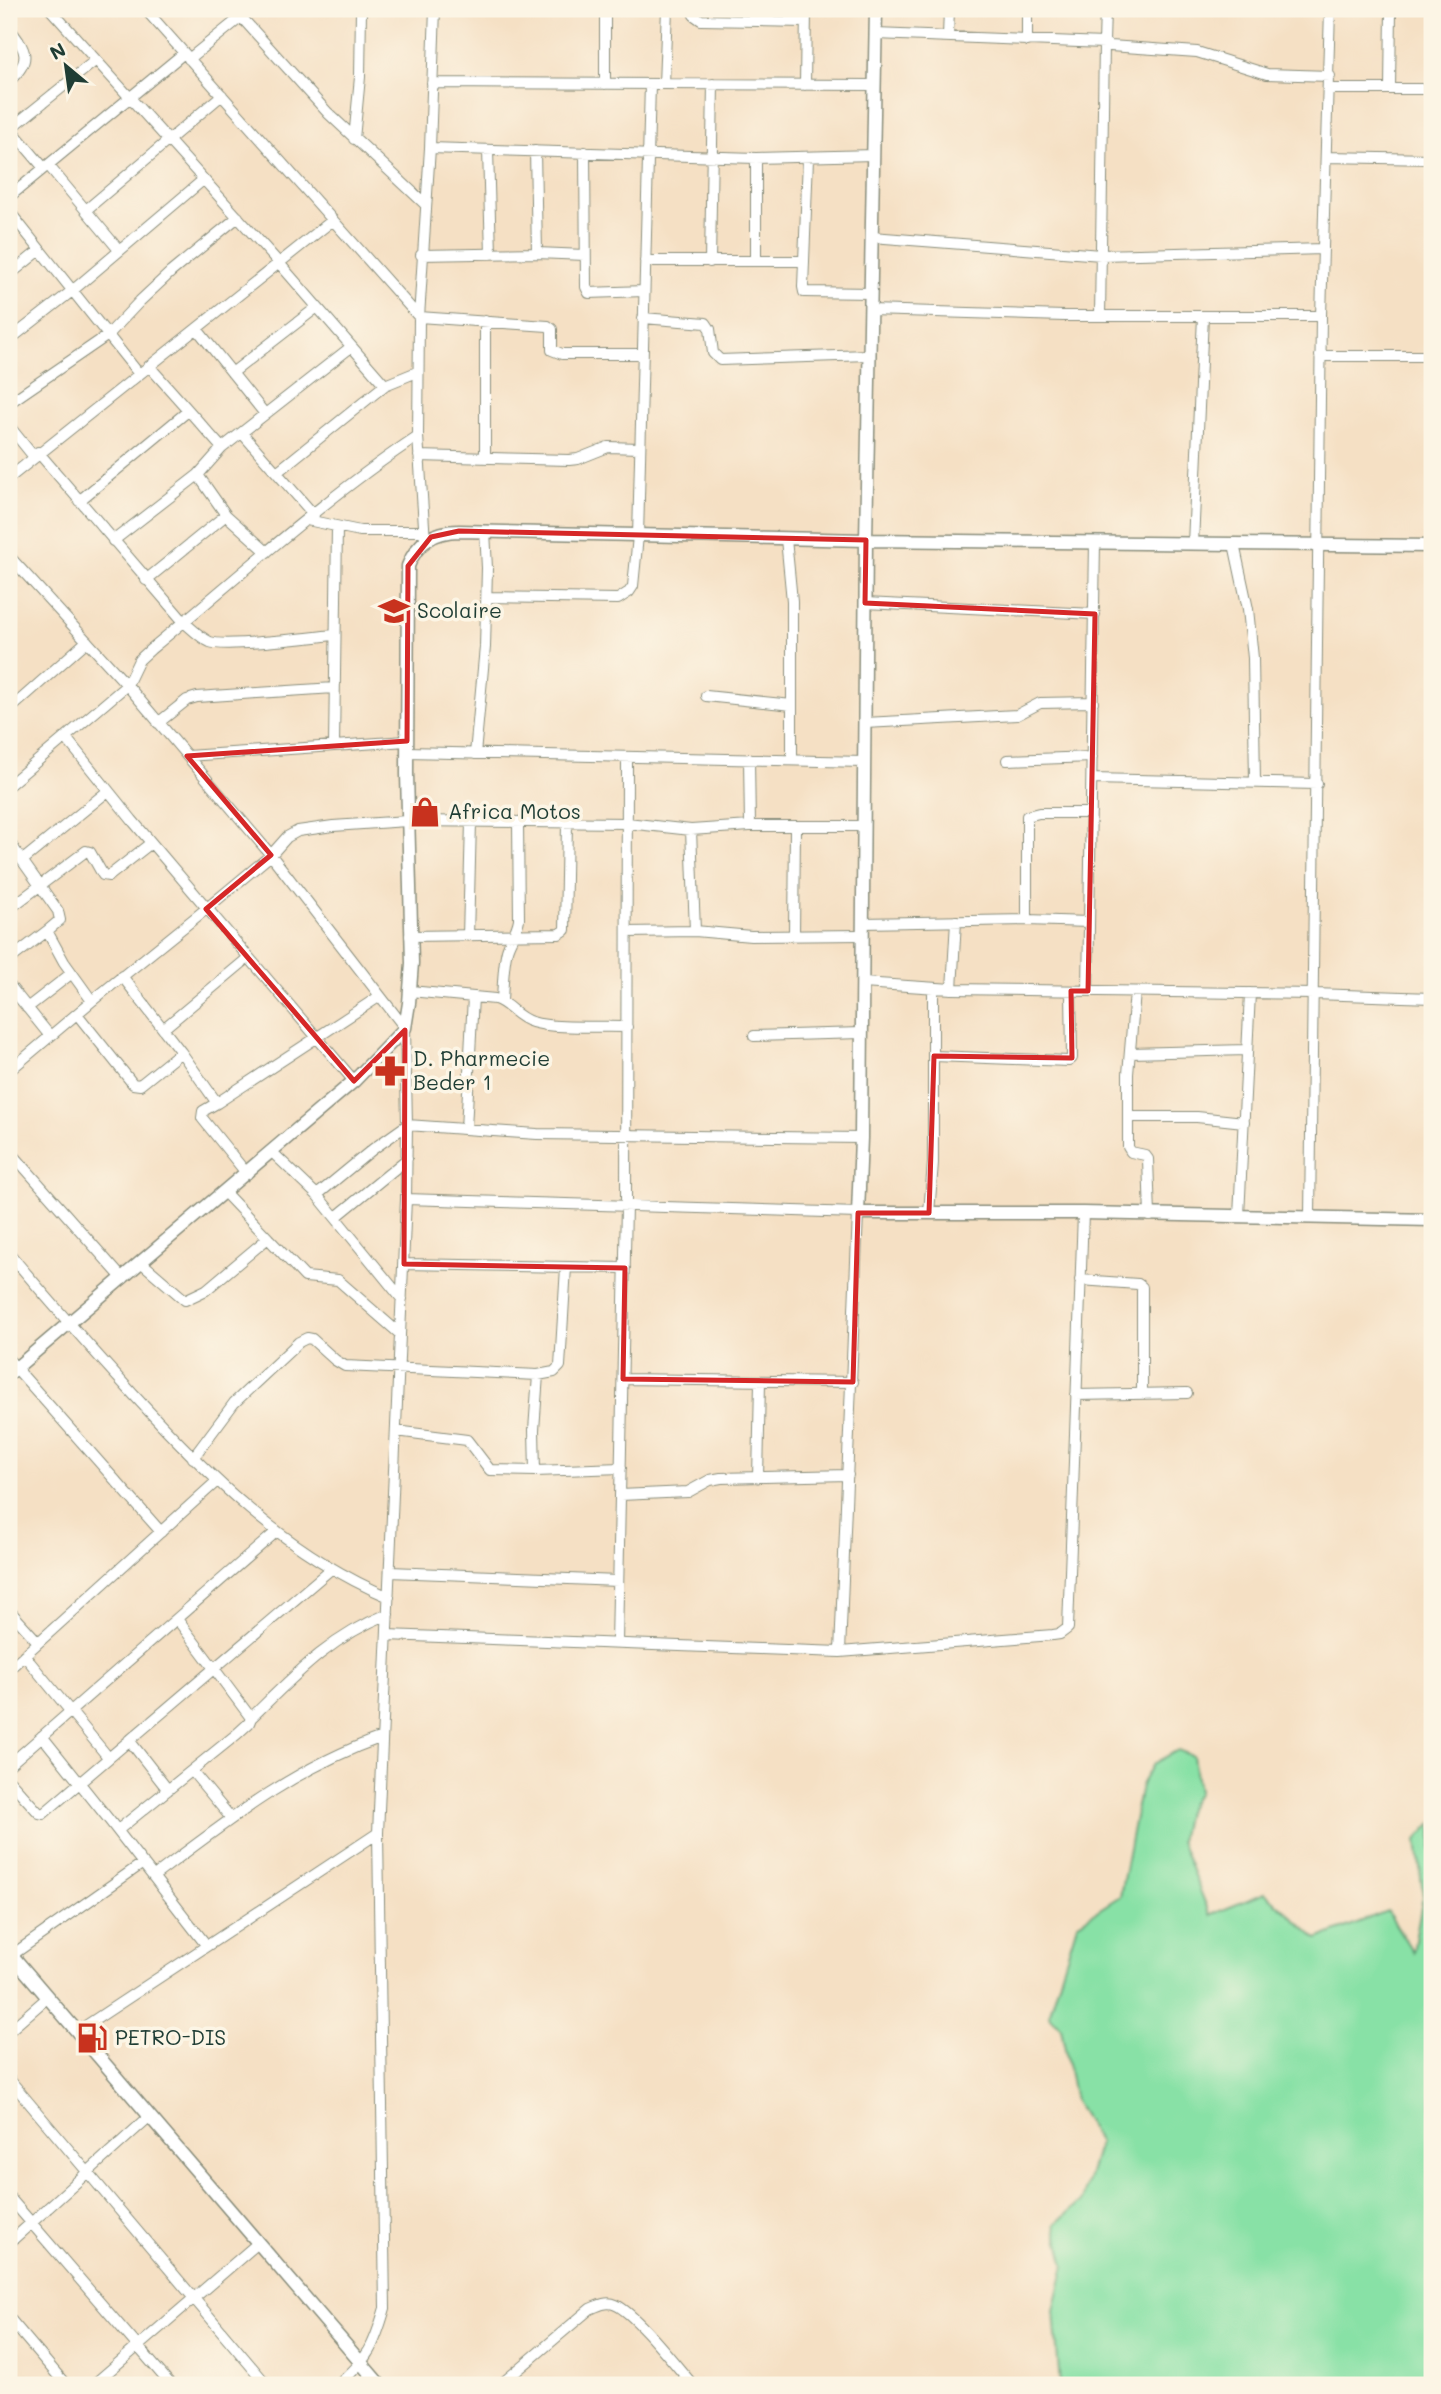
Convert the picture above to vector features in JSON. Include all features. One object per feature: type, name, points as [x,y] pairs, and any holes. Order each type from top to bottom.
[{"type":"street","points":[[9,14],[15,9]]},
{"type":"street","points":[[50,9],[279,263],[385,386]]},
{"type":"street","points":[[145,9],[419,317],[548,326],[552,329],[552,350],[562,354],[642,354]]},
{"type":"street","points":[[9,197],[238,13],[251,9]]},
{"type":"street","points":[[354,139],[361,9]]},
{"type":"street","points":[[338,2385],[362,2364],[376,2338],[385,2308],[378,1833],[408,1125],[405,1028],[410,991],[407,821],[408,566],[424,536],[417,372],[435,9]]},
{"type":"street","points":[[605,9],[605,84]]},
{"type":"street","points":[[664,84],[667,9]]},
{"type":"street","points":[[693,9],[694,15],[701,20],[806,22]]},
{"type":"street","points":[[758,9],[758,21]]},
{"type":"street","points":[[805,85],[806,9]]},
{"type":"street","points":[[841,1652],[861,1138],[865,603],[876,9]]},
{"type":"street","points":[[948,37],[949,9]]},
{"type":"street","points":[[1027,9],[1027,41]]},
{"type":"street","points":[[1100,316],[1105,9]]},
{"type":"street","points":[[1310,1217],[1320,356],[1331,9]]},
{"type":"street","points":[[1390,89],[1391,9]]},
{"type":"street","points":[[238,13],[354,139],[425,204]]},
{"type":"street","points":[[9,28],[22,44],[26,57],[21,70],[9,80]]},
{"type":"street","points":[[876,34],[1104,43],[1116,48],[1197,52],[1259,73],[1330,76]]},
{"type":"street","points":[[96,60],[10,128],[119,250]]},
{"type":"street","points":[[432,83],[875,85]]},
{"type":"street","points":[[487,597],[618,599],[629,592],[632,586],[638,536],[650,84]]},
{"type":"street","points":[[710,262],[713,84]]},
{"type":"street","points":[[1329,89],[1432,89]]},
{"type":"street","points":[[86,210],[222,95]]},
{"type":"street","points":[[430,148],[756,158],[874,155]]},
{"type":"street","points":[[488,150],[491,254]]},
{"type":"street","points":[[535,151],[537,253]]},
{"type":"street","points":[[586,152],[586,287],[589,293],[644,292]]},
{"type":"street","points":[[1326,157],[1432,159]]},
{"type":"street","points":[[756,158],[756,261]]},
{"type":"street","points":[[808,158],[804,292],[871,293]]},
{"type":"street","points":[[9,340],[204,180]]},
{"type":"street","points":[[9,211],[139,374]]},
{"type":"street","points":[[9,403],[108,335],[171,272],[238,217]]},
{"type":"street","points":[[9,478],[333,220]]},
{"type":"street","points":[[872,237],[1101,255],[1323,249]]},
{"type":"street","points":[[9,275],[40,250]]},
{"type":"street","points":[[421,255],[585,255]]},
{"type":"street","points":[[645,261],[804,261]]},
{"type":"street","points":[[232,373],[316,308]]},
{"type":"street","points":[[870,310],[1100,316],[1321,316]]},
{"type":"street","points":[[1193,544],[1203,316]]},
{"type":"street","points":[[643,318],[706,323],[710,329],[713,353],[720,360],[869,355]]},
{"type":"street","points":[[485,321],[485,456]]},
{"type":"street","points":[[197,329],[265,414]]},
{"type":"street","points":[[113,541],[198,475],[222,448],[351,347]]},
{"type":"street","points":[[1320,356],[1432,356]]},
{"type":"street","points":[[149,366],[222,448]]},
{"type":"street","points":[[277,472],[385,386],[417,372]]},
{"type":"street","points":[[79,501],[188,411]]},
{"type":"street","points":[[9,426],[79,501],[184,622],[205,639],[215,643],[335,635]]},
{"type":"street","points":[[242,433],[277,472],[310,518],[360,531],[424,536],[452,531],[485,531],[786,539],[1432,546]]},
{"type":"street","points":[[9,785],[127,685],[139,660],[379,462],[418,436]]},
{"type":"street","points":[[419,456],[569,460],[608,447],[639,448]]},
{"type":"street","points":[[198,475],[226,515],[267,552]]},
{"type":"street","points":[[146,580],[226,515]]},
{"type":"street","points":[[334,746],[337,527]]},
{"type":"street","points":[[475,754],[485,647],[485,531]]},
{"type":"street","points":[[786,539],[792,601],[792,760]]},
{"type":"street","points":[[1088,991],[1095,542]]},
{"type":"street","points":[[1234,544],[1248,610],[1253,658],[1255,782]]},
{"type":"street","points":[[9,556],[127,685],[271,855],[405,1028]]},
{"type":"street","points":[[865,603],[1095,614]]},
{"type":"street","points":[[9,710],[87,641]]},
{"type":"street","points":[[158,723],[187,700],[197,697],[334,688]]},
{"type":"street","points":[[706,696],[792,705]]},
{"type":"street","points":[[865,723],[1017,715],[1040,703],[1093,702]]},
{"type":"street","points":[[66,738],[206,909],[354,1082]]},
{"type":"street","points":[[187,756],[334,746],[407,747],[475,754],[864,762]]},
{"type":"street","points":[[617,1643],[626,1205],[628,757]]},
{"type":"street","points":[[1007,760],[1092,757]]},
{"type":"street","points":[[749,759],[750,826]]},
{"type":"street","points":[[1092,779],[1317,784]]},
{"type":"street","points":[[23,860],[108,791]]},
{"type":"street","points":[[1027,920],[1027,816],[1039,813],[1091,813]]},
{"type":"street","points":[[9,1071],[271,855],[287,837],[308,828],[407,821],[627,823],[691,830],[750,826],[864,826]]},
{"type":"street","points":[[468,936],[471,822]]},
{"type":"street","points":[[502,1001],[506,954],[509,942],[515,936],[519,919],[518,823]]},
{"type":"street","points":[[410,936],[515,936],[559,934],[565,930],[567,824]]},
{"type":"street","points":[[794,935],[795,827]]},
{"type":"street","points":[[691,830],[695,931]]},
{"type":"street","points":[[9,842],[58,911],[60,920],[9,960]]},
{"type":"street","points":[[9,909],[86,851],[90,852],[103,876],[109,876],[151,843]]},
{"type":"street","points":[[627,932],[695,931],[751,936],[794,935],[956,921],[1089,922]]},
{"type":"street","points":[[952,989],[956,921]]},
{"type":"street","points":[[47,931],[92,1001]]},
{"type":"street","points":[[163,1029],[248,958]]},
{"type":"street","points":[[27,1008],[72,973]]},
{"type":"street","points":[[122,976],[217,1103]]},
{"type":"street","points":[[863,984],[933,989],[1432,998]]},
{"type":"street","points":[[9,985],[50,1036]]},
{"type":"street","points":[[929,1213],[933,1163],[933,989]]},
{"type":"street","points":[[410,991],[502,1001],[515,1015],[535,1023],[627,1027]]},
{"type":"street","points":[[934,1056],[1069,1061],[1072,1058],[1071,991]]},
{"type":"street","points":[[1135,992],[1130,1053],[1128,1147],[1131,1152],[1145,1155],[1148,1159],[1150,1216]]},
{"type":"street","points":[[1238,1216],[1250,993]]},
{"type":"street","points":[[247,1174],[202,1118],[203,1111],[380,996]]},
{"type":"street","points":[[466,1129],[473,997]]},
{"type":"street","points":[[77,1014],[133,1084],[140,1085],[181,1052]]},
{"type":"street","points":[[161,1532],[11,1367],[123,1279],[225,1193],[354,1082],[405,1028]]},
{"type":"street","points":[[754,1036],[862,1033]]},
{"type":"street","points":[[1130,1053],[1247,1050]]},
{"type":"street","points":[[1128,1117],[1197,1117],[1244,1122]]},
{"type":"street","points":[[317,1195],[373,1149],[408,1125],[626,1136],[861,1138]]},
{"type":"street","points":[[9,1150],[123,1279]]},
{"type":"street","points":[[272,1152],[317,1195],[402,1299]]},
{"type":"street","points":[[336,1217],[407,1159]]},
{"type":"street","points":[[225,1193],[305,1277],[338,1280],[400,1334]]},
{"type":"street","points":[[406,1199],[858,1213],[1083,1213],[1432,1220]]},
{"type":"street","points":[[387,1635],[841,1652],[1065,1632],[1069,1623],[1083,1213]]},
{"type":"street","points":[[142,1263],[185,1300],[206,1290],[268,1238]]},
{"type":"street","points":[[9,1253],[68,1322],[217,1481],[276,1532],[331,1569],[388,1597]]},
{"type":"street","points":[[404,1264],[625,1268]]},
{"type":"street","points":[[193,1458],[234,1403],[303,1340],[312,1339],[345,1366],[538,1375],[554,1372],[560,1366],[566,1267]]},
{"type":"street","points":[[1080,1280],[1138,1284],[1142,1287],[1142,1394]]},
{"type":"street","points":[[535,1471],[534,1430],[538,1375]]},
{"type":"street","points":[[623,1379],[853,1382]]},
{"type":"street","points":[[758,1478],[760,1382]]},
{"type":"street","points":[[1076,1395],[1187,1393]]},
{"type":"street","points":[[396,1431],[467,1440],[490,1470],[621,1468]]},
{"type":"street","points":[[620,1495],[688,1492],[710,1480],[721,1478],[848,1475]]},
{"type":"street","points":[[9,1669],[217,1481]]},
{"type":"street","points":[[9,1765],[276,1532]]},
{"type":"street","points":[[9,1780],[39,1813],[43,1814],[331,1569]]},
{"type":"street","points":[[390,1572],[618,1581]]},
{"type":"street","points":[[9,1610],[38,1642]]},
{"type":"street","points":[[118,1830],[243,1729],[251,1718],[317,1655],[344,1634],[388,1615]]},
{"type":"street","points":[[177,1619],[251,1718]]},
{"type":"street","points":[[24,1655],[108,1757]]},
{"type":"street","points":[[42,1736],[207,1946]]},
{"type":"street","points":[[154,1877],[231,1818],[313,1765],[382,1737]]},
{"type":"street","points":[[129,1740],[168,1790]]},
{"type":"street","points":[[192,1771],[231,1818]]},
{"type":"street","points":[[78,2031],[378,1833]]},
{"type":"street","points":[[143,1863],[10,1954],[380,2385]]},
{"type":"street","points":[[9,2031],[48,1997]]},
{"type":"street","points":[[9,2079],[267,2385]]},
{"type":"street","points":[[9,2243],[150,2116]]},
{"type":"street","points":[[9,2197],[171,2385]]},
{"type":"street","points":[[93,2385],[258,2243]]},
{"type":"street","points":[[500,2385],[590,2309],[608,2303],[629,2314],[693,2385]]},
{"type":"street","points":[[9,2318],[66,2385]]},
{"type":"highlighted area","points":[[459,531],[866,540],[865,603],[1095,614],[1088,991],[1071,991],[1072,1058],[934,1056],[929,1213],[858,1213],[853,1382],[623,1379],[625,1268],[404,1264],[405,1030],[354,1081],[206,909],[271,855],[187,756],[407,741],[408,566],[431,537]]},
{"type":"green space","points":[[1178,1750],[1193,1756],[1198,1792],[1186,1811],[1180,1841],[1210,1915],[1265,1893],[1317,1939],[1387,1911],[1413,1952],[1423,1896],[1417,1840],[1432,1823],[1432,2385],[1060,2385],[1054,2311],[1065,2265],[1055,2224],[1082,2201],[1099,2143],[1075,2101],[1061,2028],[1049,2015],[1077,1924],[1120,1896],[1141,1785],[1153,1764]]},
{"type":"place","name":"Scolaire","points":[[394,611]]},
{"type":"place","name":"Africa Motos","points":[[425,812]]},
{"type":"place","name":"D. Pharmecie Beder 1","points":[[390,1071]]},
{"type":"place","name":"PETRO-DIS","points":[[92,2038]]}]
